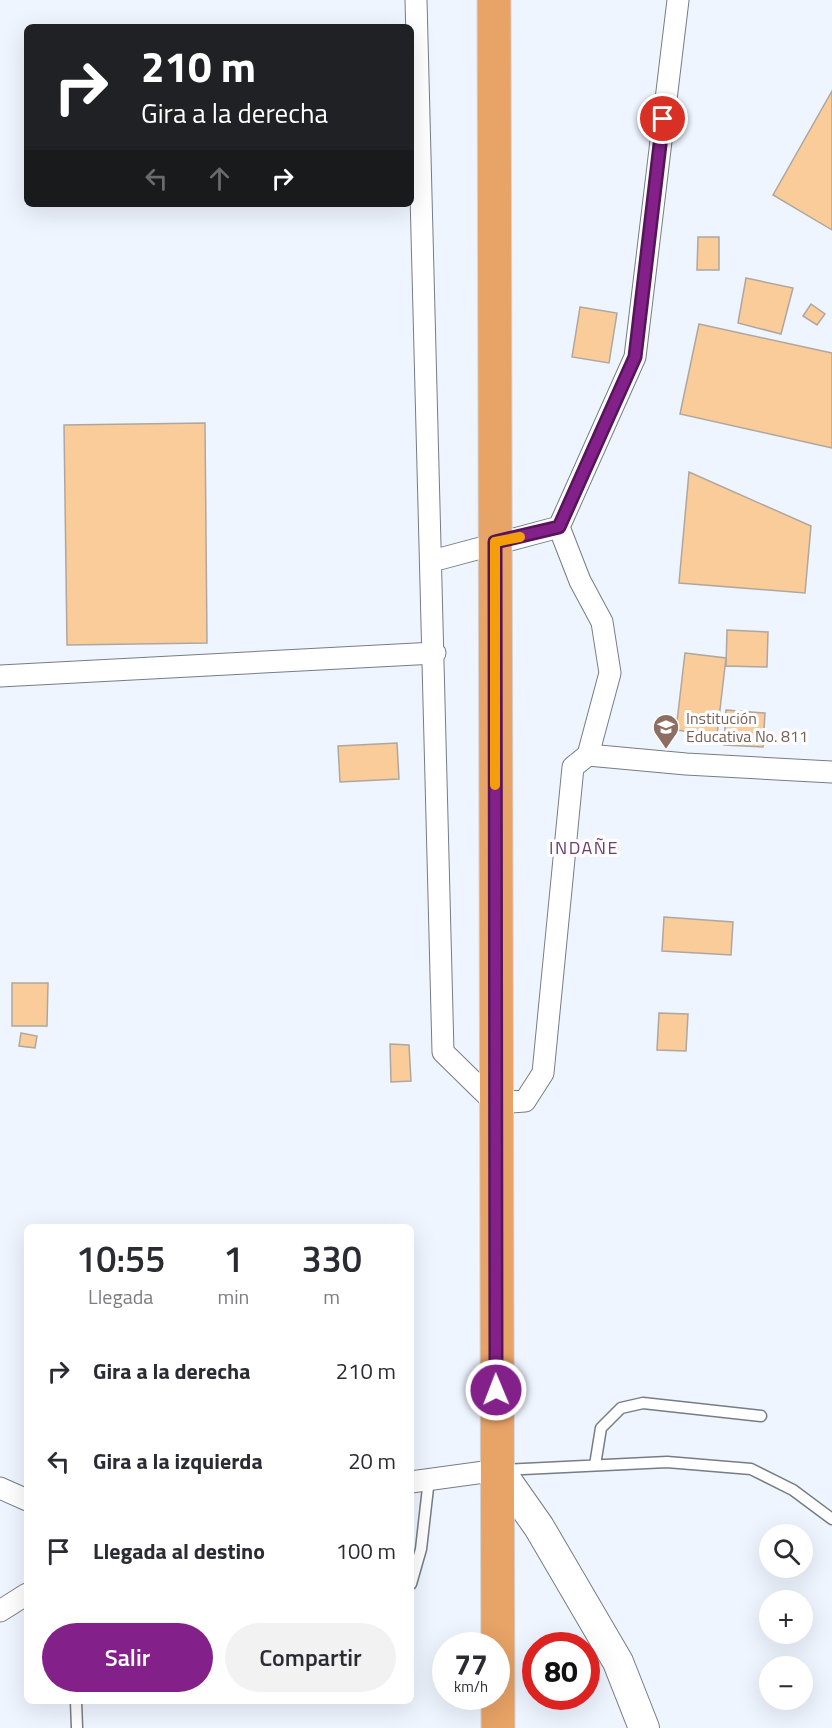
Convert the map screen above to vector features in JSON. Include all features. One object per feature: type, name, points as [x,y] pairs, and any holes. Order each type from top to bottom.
[{"type":"highway","points":[[494,0],[495,1371],[499,1470],[498,1728]]},
{"type":"main road","points":[[499,1470],[539,1527],[618,1662],[644,1728]]},
{"type":"street","points":[[416,0],[435,653],[443,1052],[495,1103],[525,1101],[543,1073],[573,767],[588,755],[610,673],[602,622],[580,581],[559,527],[635,357],[678,0]]},
{"type":"street","points":[[432,561],[495,542],[559,527]]},
{"type":"street","points":[[0,676],[435,653]]},
{"type":"street","points":[[588,755],[686,764],[832,771]]},
{"type":"street","points":[[420,1481],[499,1470]]},
{"type":"street","points":[[0,1488],[24,1499]]},
{"type":"street","points":[[0,1611],[24,1596]]},
{"type":"lane","points":[[595,1465],[601,1428],[621,1408],[643,1404],[761,1416]]},
{"type":"lane","points":[[499,1470],[667,1462],[751,1469],[794,1490],[832,1519]]},
{"type":"lane","points":[[414,1574],[421,1549],[420,1481]]},
{"type":"lane","points":[[76,1704],[77,1728]]},
{"type":"building","points":[[832,91],[832,230],[773,195]]},
{"type":"building","points":[[698,237],[719,237],[719,270],[697,270]]},
{"type":"building","points":[[746,278],[793,288],[781,334],[738,323]]},
{"type":"building","points":[[811,304],[825,314],[817,325],[803,316]]},
{"type":"building","points":[[580,307],[617,313],[609,363],[572,357]]},
{"type":"building","points":[[699,324],[832,353],[832,448],[680,414]]},
{"type":"building","points":[[205,423],[207,643],[67,645],[64,425]]},
{"type":"building","points":[[689,472],[811,526],[805,593],[679,583]]},
{"type":"building","points":[[727,630],[768,632],[767,667],[726,666]]},
{"type":"building","points":[[685,653],[726,658],[717,735],[676,730]]},
{"type":"building","points":[[726,710],[765,713],[763,747],[724,745]]},
{"type":"building","points":[[397,743],[399,779],[340,782],[338,746]]},
{"type":"building","points":[[664,917],[733,922],[731,955],[662,951]]},
{"type":"building","points":[[12,983],[48,983],[47,1026],[12,1026]]},
{"type":"building","points":[[659,1013],[688,1014],[686,1051],[657,1050]]},
{"type":"building","points":[[21,1033],[37,1036],[35,1048],[19,1046]]},
{"type":"building","points":[[390,1044],[409,1045],[411,1081],[391,1082]]},
{"type":"slow traffic","points":[[495,785],[495,542],[520,537]]},
{"type":"place","name":"Institución Educativa No. 811","points":[[666,750]]},
{"type":"district","name":"INDAÑE","points":[[584,848]]},
{"type":"route","points":[[496,1390],[495,542],[559,527],[635,357],[663,119]]}]
